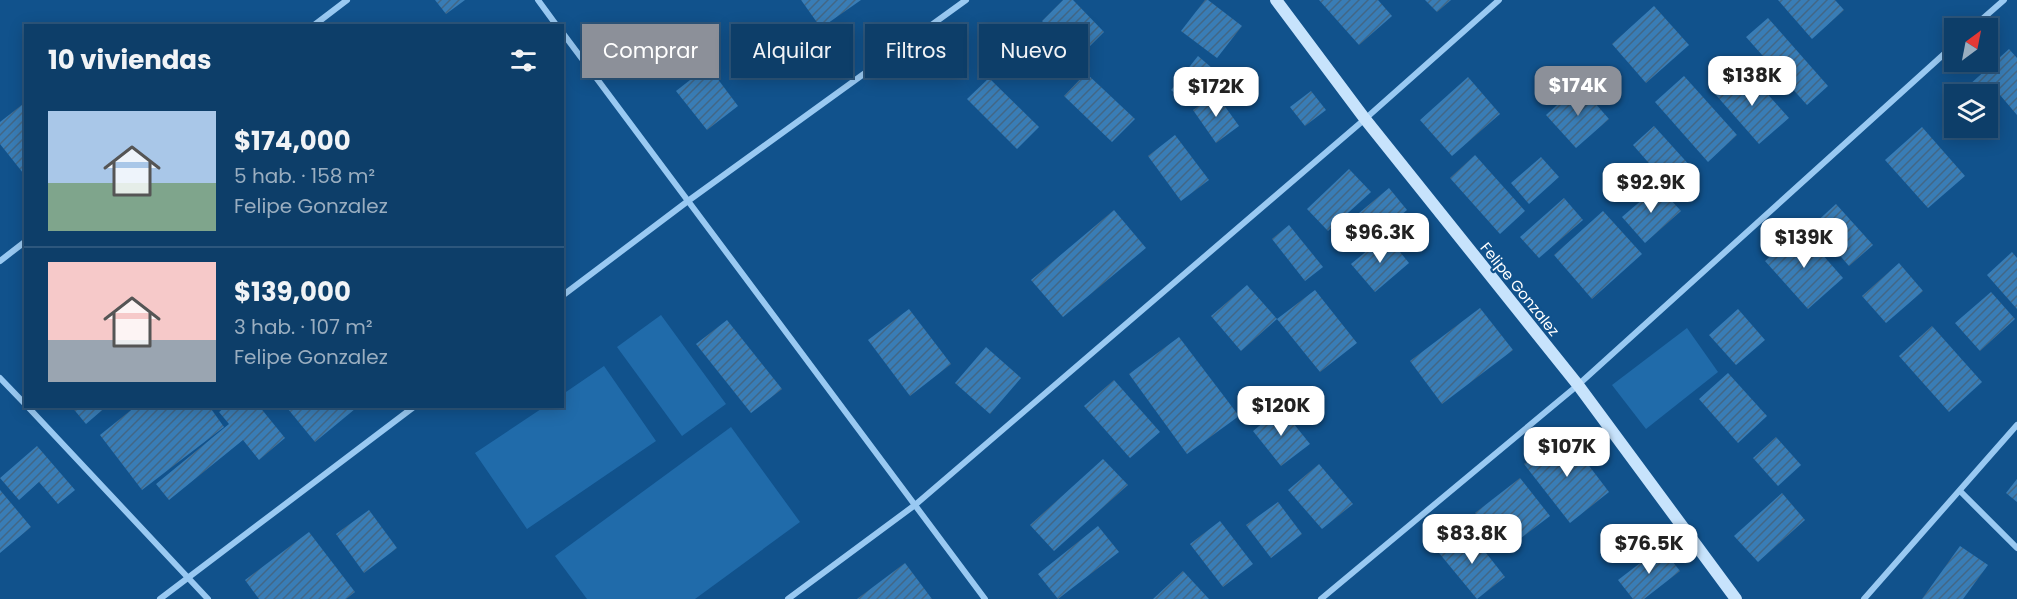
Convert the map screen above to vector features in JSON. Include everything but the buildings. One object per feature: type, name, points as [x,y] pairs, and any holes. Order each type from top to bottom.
[{"type":"street","points":[[316,24],[347,0]]},
{"type":"street","points":[[538,0],[556,24]]},
{"type":"street","points":[[564,294],[688,201],[966,0]]},
{"type":"street","name":"Felipe Gonzalez","points":[[1276,0],[1365,119],[1578,385],[1736,599]]},
{"type":"street","points":[[788,599],[915,505],[1365,119],[1499,0]]},
{"type":"street","points":[[1983,18],[2004,0]]},
{"type":"street","points":[[564,35],[985,599]]},
{"type":"street","points":[[1321,599],[1578,385],[1944,54]]},
{"type":"street","points":[[0,261],[24,243]]},
{"type":"street","points":[[0,378],[24,404]]},
{"type":"street","points":[[28,408],[208,599]]},
{"type":"street","points":[[160,599],[412,408]]},
{"type":"street","points":[[1864,599],[2017,425]]},
{"type":"street","points":[[1960,491],[2017,548]]},
{"type":"shaded area","points":[[661,315],[726,404],[682,436],[617,347]]},
{"type":"shaded area","points":[[1687,328],[1718,372],[1646,429],[1612,385]]},
{"type":"shaded area","points":[[604,366],[656,441],[527,529],[475,453],[542,408],[564,408],[564,393]]},
{"type":"shaded area","points":[[731,427],[800,522],[695,599],[587,599],[555,556]]}]
